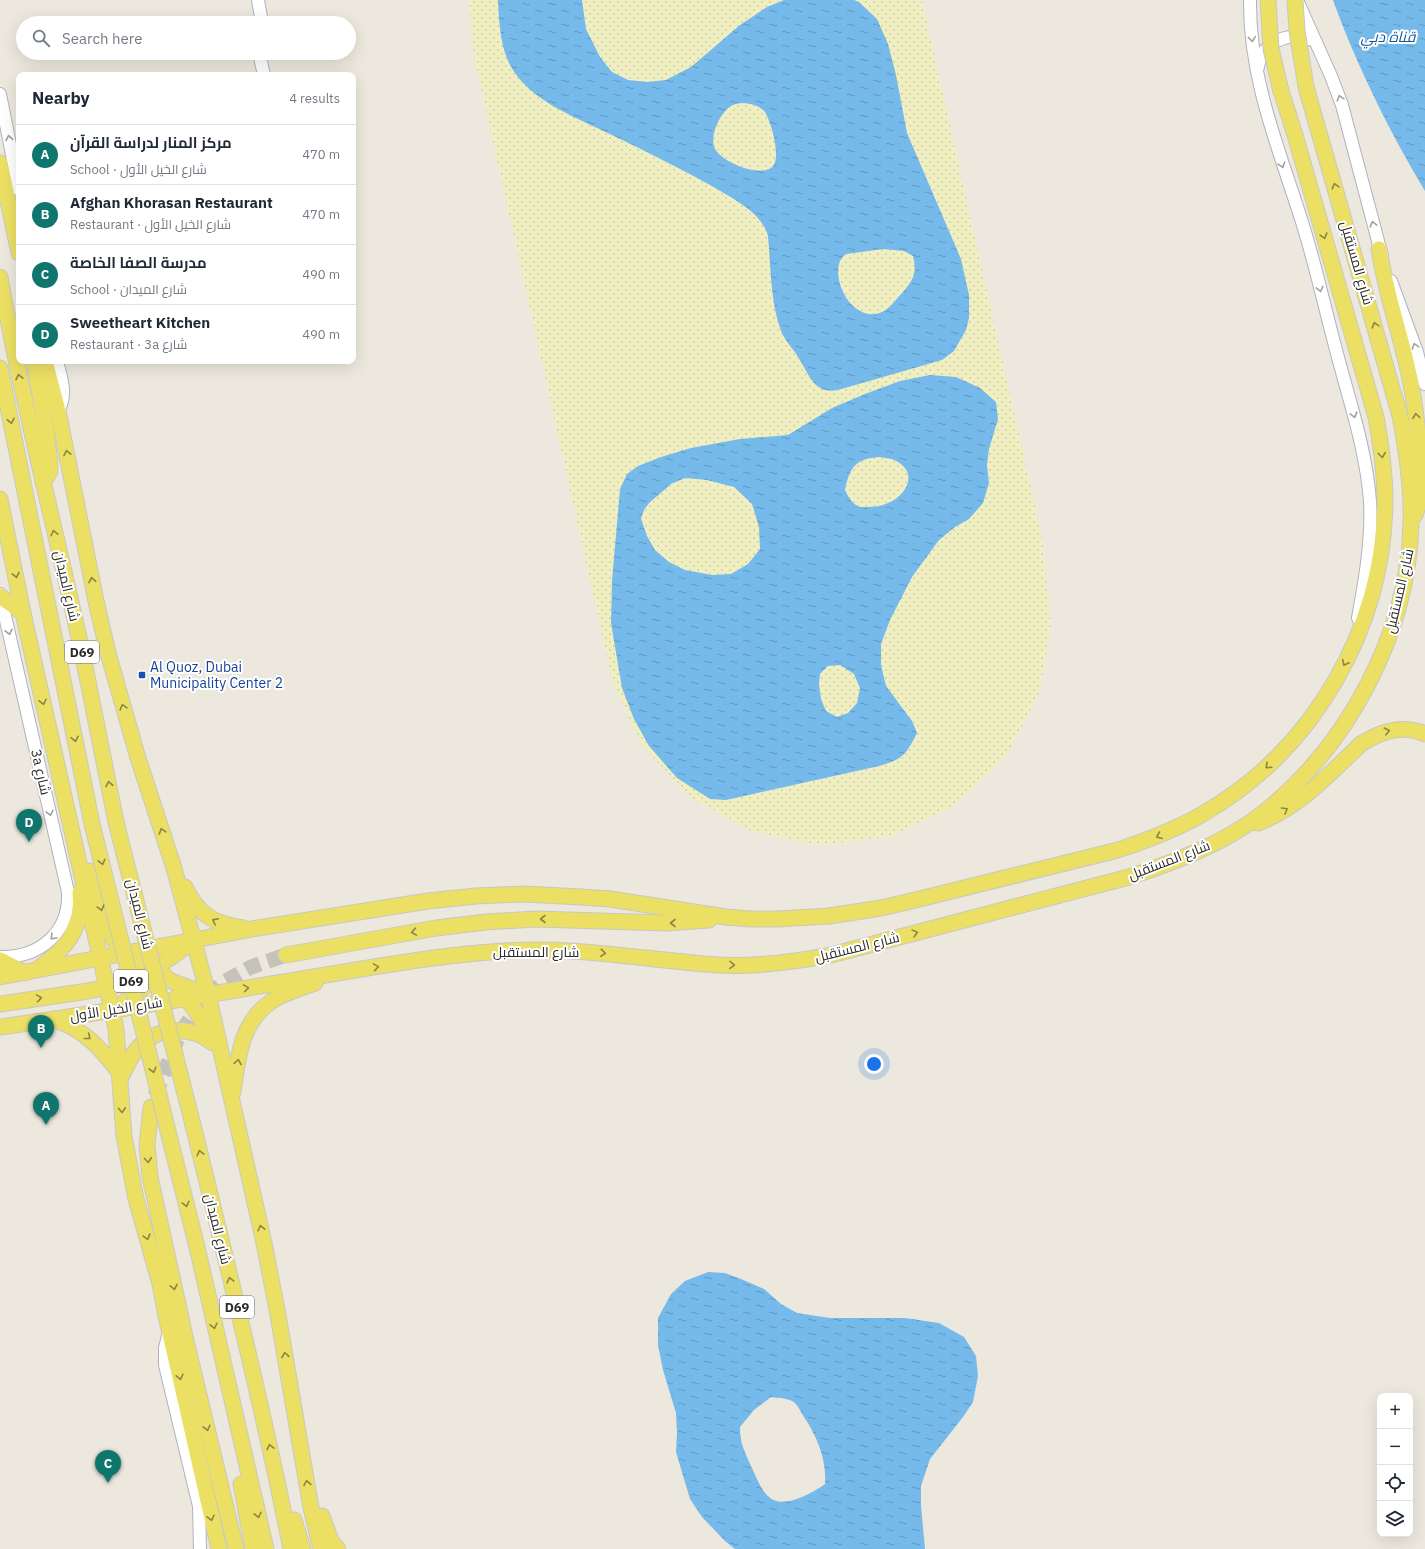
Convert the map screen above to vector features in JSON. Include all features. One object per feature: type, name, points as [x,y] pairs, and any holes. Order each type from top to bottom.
[{"type":"main road","name":"شارع المستقبل","points":[[195,946],[252,929],[428,901],[500,894],[553,895],[610,899],[726,918],[750,919],[829,916],[881,908],[1118,850],[1160,835],[1206,812],[1233,795],[1258,775],[1282,753],[1303,729],[1339,676],[1353,647],[1371,599],[1381,555],[1385,502],[1382,452],[1376,417],[1281,91],[1271,49],[1268,0]]},
{"type":"main road","name":"شارع المستقبل","points":[[208,994],[449,956],[535,949],[572,950],[719,965],[747,965],[803,960],[1128,877],[1184,858],[1236,830],[1261,814],[1301,777],[1336,735],[1365,689],[1388,639],[1396,613],[1407,566],[1411,523],[1409,469],[1400,416],[1306,87],[1297,30],[1296,0]]},
{"type":"main road","points":[[0,163],[16,239]]},
{"type":"main road","points":[[1379,249],[1386,284],[1408,369],[1418,428],[1422,488],[1419,506],[1411,523]]},
{"type":"main road","name":"شارع الميدان","points":[[0,277],[16,361]]},
{"type":"main road","name":"شارع الميدان","points":[[17,364],[81,646],[116,822],[194,1129],[279,1485],[292,1549]]},
{"type":"main road","points":[[35,364],[45,422],[50,463],[50,471],[43,483]]},
{"type":"main road","points":[[46,364],[58,411],[96,601],[108,653],[138,758],[174,868],[208,994],[264,1242],[311,1508],[321,1549]]},
{"type":"main road","name":"شارع الميدان","points":[[0,369],[92,824],[196,1247],[266,1549]]},
{"type":"main road","points":[[0,500],[108,987],[120,1075],[124,1136],[136,1199],[160,1284],[169,1331],[219,1549]]},
{"type":"main road","points":[[0,595],[24,613]]},
{"type":"main road","points":[[1236,830],[1264,821],[1290,807],[1313,789],[1361,744],[1370,738],[1381,733],[1404,729],[1416,730],[1425,734]]},
{"type":"main road","points":[[76,848],[82,851],[89,863],[109,931],[116,944],[185,998],[198,1014],[220,1049]]},
{"type":"main road","points":[[30,972],[58,954],[73,934],[78,922],[81,899],[74,865],[76,848]]},
{"type":"main road","points":[[174,868],[194,903],[201,912],[210,919],[221,924],[252,929]]},
{"type":"main road","points":[[286,955],[436,928],[486,922],[561,919],[681,923],[726,918]]},
{"type":"main road","points":[[0,977],[126,953],[195,946]]},
{"type":"main road","points":[[112,1010],[173,956],[195,946]]},
{"type":"main road","points":[[0,958],[30,972]]},
{"type":"main road","points":[[101,958],[129,965],[177,984],[208,994]]},
{"type":"main road","points":[[231,1100],[240,1045],[250,1024],[260,1011],[272,1001],[338,973]]},
{"type":"main road","points":[[0,1004],[108,987],[153,974]]},
{"type":"main road","name":"شارع الخيل الأول","points":[[0,1027],[54,1020],[208,994]]},
{"type":"main road","points":[[54,1020],[69,1024],[93,1041],[120,1075]]},
{"type":"main road","points":[[120,1075],[136,1050],[152,1036],[162,1032],[177,1030],[193,1032],[203,1036],[220,1049]]},
{"type":"main road","points":[[151,1107],[147,1145],[150,1177],[186,1342],[236,1549]]},
{"type":"main road","points":[[239,1436],[235,1450],[253,1549]]},
{"type":"main road","points":[[279,1485],[287,1497],[303,1549]]},
{"type":"main road","points":[[311,1508],[320,1514],[332,1541],[338,1549]]},
{"type":"street","points":[[252,0],[253,16]]},
{"type":"street","points":[[258,0],[261,16]]},
{"type":"street","points":[[1250,0],[1251,37],[1261,92],[1276,146],[1310,248],[1364,459],[1370,501],[1370,544],[1368,565],[1353,647]]},
{"type":"street","points":[[1296,0],[1331,76],[1342,105],[1379,249],[1411,334],[1425,384]]},
{"type":"street","points":[[1257,71],[1261,55],[1272,43],[1287,37],[1304,38],[1318,47]]},
{"type":"street","points":[[261,60],[263,72]]},
{"type":"street","points":[[269,60],[271,72]]},
{"type":"street","points":[[0,94],[16,175]]},
{"type":"street","points":[[58,364],[64,390],[63,401],[58,411]]},
{"type":"street","name":"3a شارع","points":[[0,595],[69,900],[68,910],[61,927],[48,942],[30,952],[0,958]]},
{"type":"street","points":[[169,1331],[165,1348],[165,1365],[199,1506],[200,1549]]},
{"type":"sand","points":[[469,0],[498,0],[500,33],[628,143],[695,175],[736,200],[761,220],[766,227],[768,236],[775,308],[781,330],[806,371],[838,390],[901,371],[954,351],[966,330],[969,318],[961,259],[907,133],[896,75],[888,44],[859,2],[854,0],[922,0],[1042,538],[1051,624],[1039,694],[1006,756],[955,805],[892,836],[821,845],[751,831],[690,797],[641,744],[612,680],[474,55]],"holes":[[[930,375],[998,419],[989,449],[987,465],[989,483],[969,519],[955,527],[939,540],[912,577],[890,620],[881,644],[881,665],[886,686],[912,721],[909,750],[897,761],[879,766],[726,800],[649,746],[634,719],[622,688],[611,623],[612,581],[618,516],[740,439],[788,435],[865,394],[900,381]]]},
{"type":"sand","points":[[582,0],[784,0],[767,7],[691,67],[666,80],[647,82],[628,80],[612,72],[600,57],[586,29]]},
{"type":"sand","points":[[743,103],[755,105],[763,110],[768,117],[773,131],[776,148],[775,162],[772,167],[766,170],[750,170],[741,167],[725,159],[715,149],[713,138],[717,125],[723,114],[731,106]]},
{"type":"sand","points":[[883,249],[904,251],[913,256],[916,272],[908,286],[897,299],[878,314],[871,315],[857,309],[846,298],[839,283],[838,268],[840,261],[846,254]]},
{"type":"sand","points":[[879,457],[892,459],[902,465],[908,476],[908,483],[901,494],[888,503],[875,507],[859,507],[852,501],[845,490],[849,475],[859,462]]},
{"type":"sand","points":[[685,478],[707,480],[734,487],[752,504],[759,527],[760,549],[748,564],[731,574],[712,575],[685,570],[669,562],[655,550],[647,536],[641,519],[644,510],[649,503],[671,484]]},
{"type":"sand","points":[[841,665],[854,674],[861,688],[857,702],[848,713],[837,717],[826,711],[821,699],[819,684],[820,674],[828,666]]},
{"type":"water","points":[[498,0],[582,0],[586,29],[600,57],[612,72],[628,80],[647,82],[666,80],[691,67],[740,25],[767,7],[784,0],[854,0],[859,2],[877,19],[888,44],[896,75],[907,133],[961,259],[969,295],[969,318],[966,330],[954,351],[942,360],[838,390],[824,390],[815,384],[785,339],[777,320],[773,296],[768,236],[761,222],[738,201],[656,156],[556,108],[530,89],[519,78],[510,65],[504,50]],"holes":[[[743,103],[755,105],[763,110],[770,124],[776,148],[776,156],[772,167],[766,170],[759,171],[742,167],[725,159],[715,149],[713,138],[717,125],[723,114],[731,106]],[[883,249],[904,251],[913,256],[915,267],[914,276],[907,287],[887,309],[874,314],[864,313],[855,308],[843,291],[839,281],[838,270],[840,261],[846,254]]]},
{"type":"water","name":"قناة دبي","points":[[1333,0],[1425,0],[1425,191],[1374,98],[1352,49]]},
{"type":"water","points":[[930,375],[956,377],[980,388],[996,402],[998,419],[989,449],[987,465],[989,483],[983,503],[969,519],[955,527],[939,540],[912,577],[890,620],[881,644],[881,665],[886,686],[912,721],[917,733],[903,755],[894,761],[879,766],[726,800],[710,799],[677,778],[649,746],[634,719],[622,688],[611,623],[612,581],[620,489],[627,474],[638,466],[661,457],[691,448],[740,439],[788,435],[832,408],[900,381]],"holes":[[[879,457],[892,459],[902,465],[906,470],[908,483],[901,494],[888,503],[875,507],[859,507],[852,501],[845,490],[849,475],[859,462]],[[685,478],[707,480],[734,487],[752,504],[759,527],[760,549],[748,564],[731,574],[712,575],[685,570],[669,562],[655,550],[647,536],[641,519],[644,510],[649,503],[671,484]],[[840,665],[854,674],[860,688],[857,703],[848,713],[837,717],[826,711],[821,699],[819,684],[820,674],[828,666]]]},
{"type":"water","points":[[708,1272],[725,1273],[764,1289],[781,1304],[797,1313],[830,1318],[905,1318],[939,1323],[964,1337],[976,1356],[978,1376],[973,1402],[930,1459],[921,1486],[921,1506],[925,1549],[735,1549],[725,1541],[702,1517],[690,1499],[676,1452],[676,1413],[663,1370],[658,1345],[658,1318],[671,1294],[685,1281]],"holes":[[[771,1397],[784,1398],[797,1405],[816,1438],[820,1447],[824,1465],[825,1484],[813,1492],[797,1499],[782,1502],[775,1501],[764,1491],[745,1453],[741,1439],[740,1427],[754,1410]]]},
{"type":"tunnel","points":[[155,1096],[179,1035],[198,1007],[222,983],[251,967],[286,955]]},
{"type":"place","name":"Al Quoz, Dubai Municipality Center 2","points":[[142,675]]},
{"type":"place","name":"Sweetheart Kitchen","points":[[29,842]]},
{"type":"place","name":"Afghan Khorasan Restaurant","points":[[41,1048]]},
{"type":"place","name":"مركز المنار لدراسة القرآن","points":[[46,1125]]},
{"type":"place","name":"مدرسة الصفا الخاصة","points":[[108,1483]]}]
